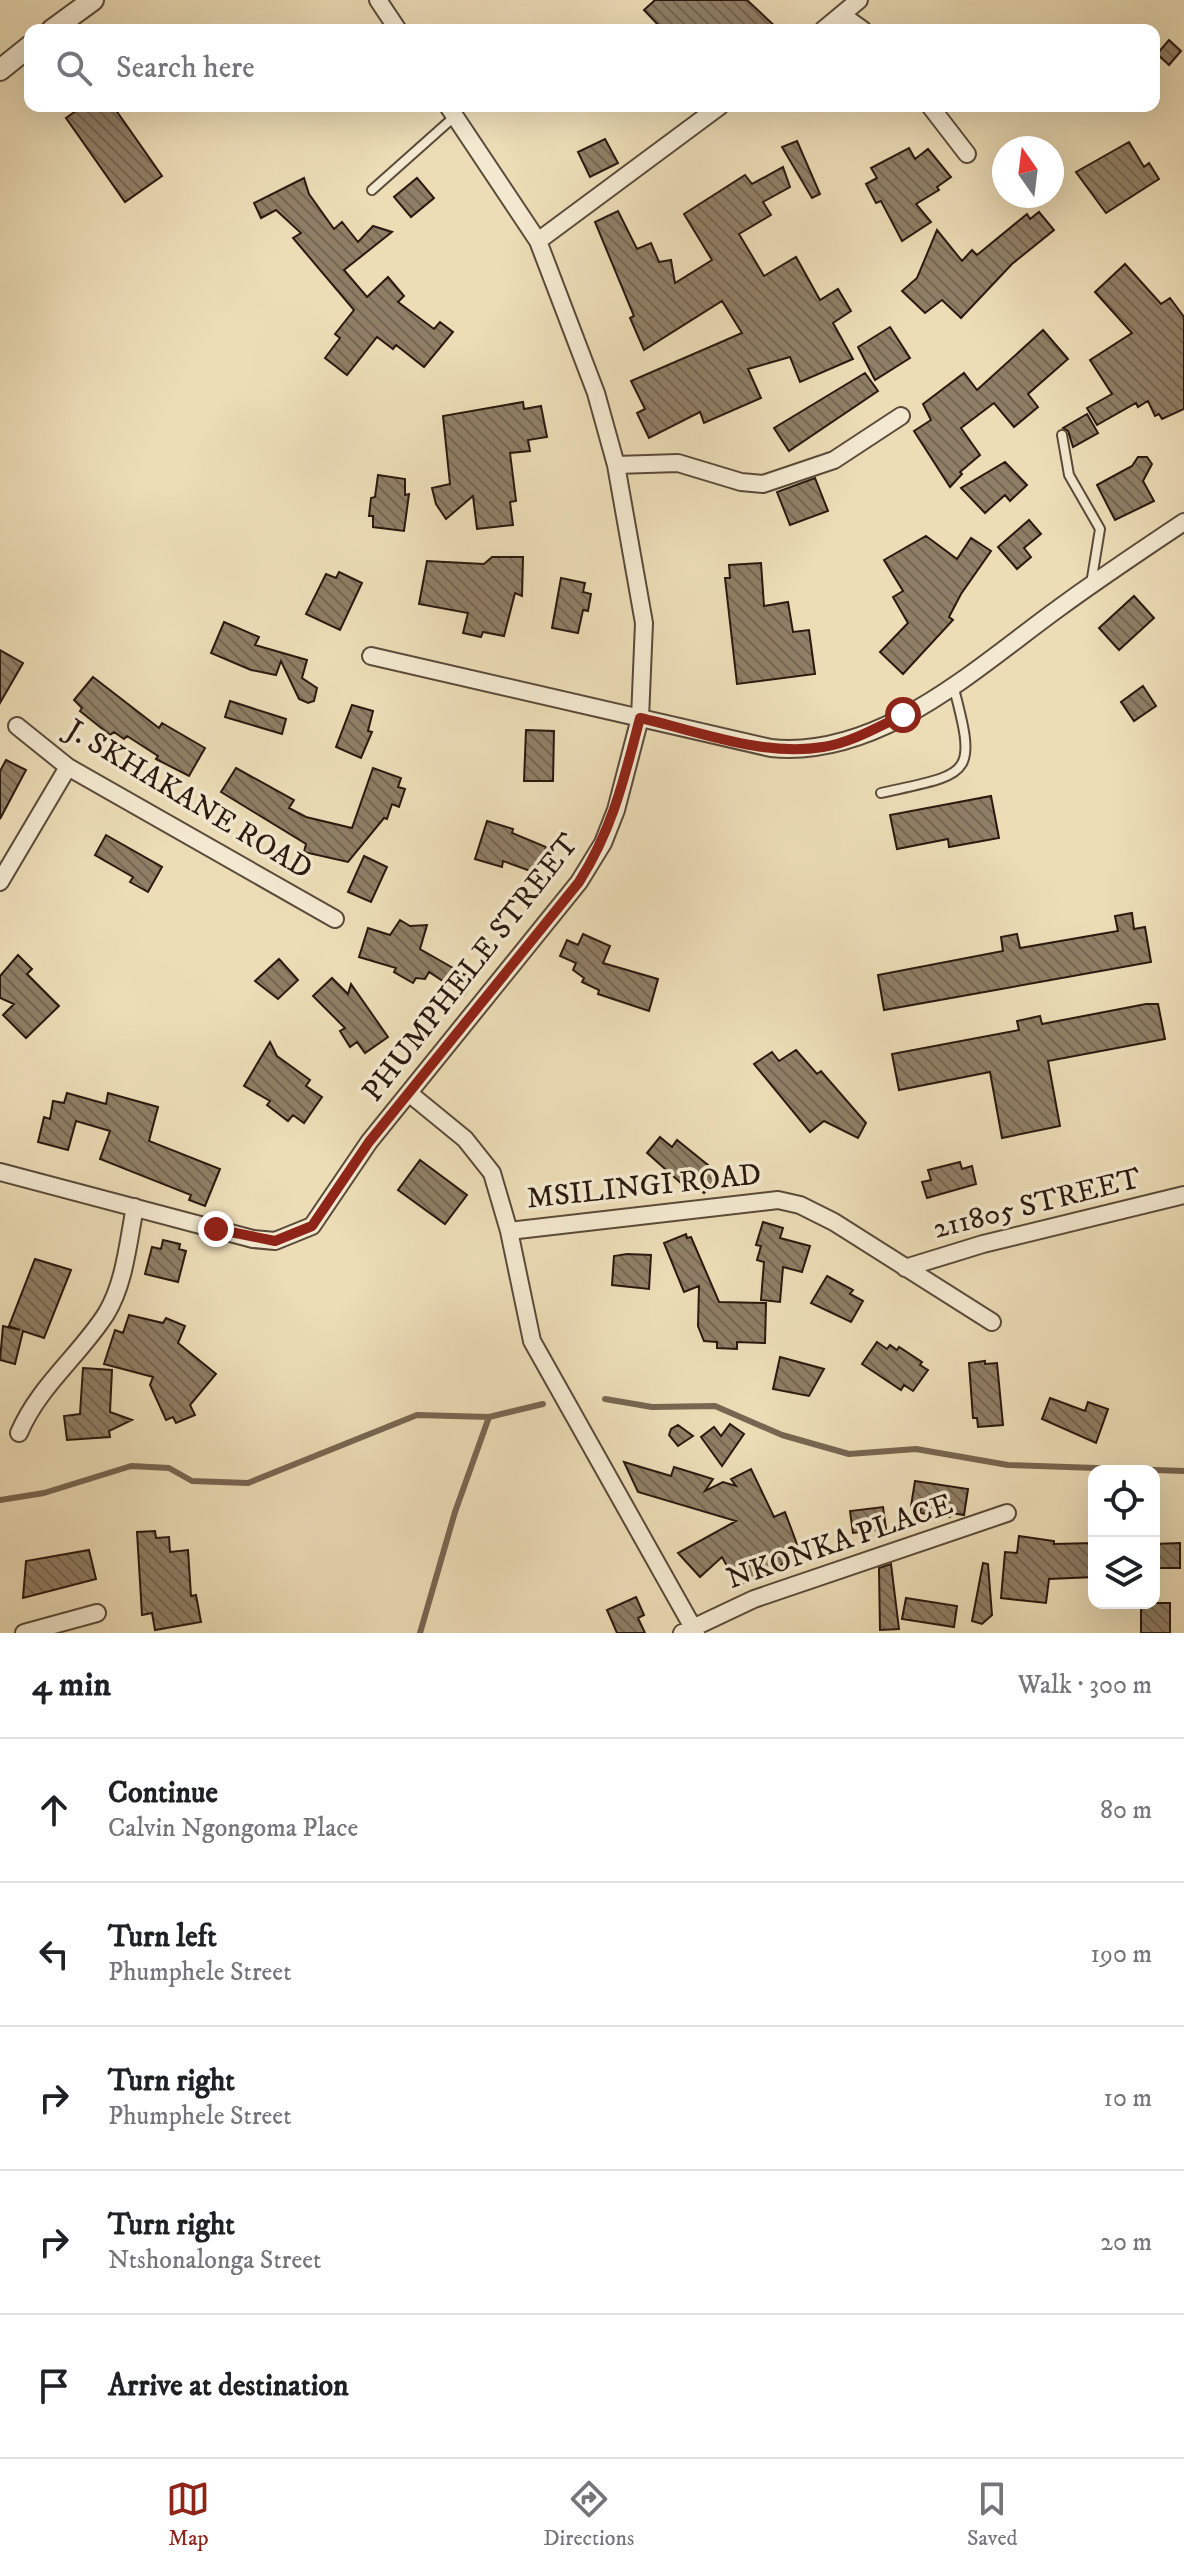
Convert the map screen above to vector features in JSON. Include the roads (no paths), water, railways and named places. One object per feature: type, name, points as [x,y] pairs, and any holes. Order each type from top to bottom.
[{"type":"street","points":[[60,24],[93,0]]},
{"type":"street","points":[[378,0],[394,24]]},
{"type":"street","points":[[831,24],[859,0]]},
{"type":"street","points":[[842,15],[855,24]]},
{"type":"street","points":[[0,70],[24,51]]},
{"type":"street","name":"PHUMPHELE STREET","points":[[135,1207],[253,1239],[275,1241],[312,1226],[369,1142],[562,904],[603,843],[616,810],[640,718],[644,623],[616,465],[596,393],[538,241],[453,112]]},
{"type":"street","points":[[538,241],[712,112]]},
{"type":"street","points":[[935,112],[967,154]]},
{"type":"street","points":[[616,465],[678,463],[741,482],[763,484],[834,460],[901,416]]},
{"type":"street","points":[[371,656],[771,748],[794,751],[826,747],[903,715],[953,685],[1184,522]]},
{"type":"street","name":"J. SKHAKANE ROAD","points":[[17,726],[68,767],[335,919]]},
{"type":"street","points":[[0,882],[68,767]]},
{"type":"street","points":[[410,1094],[481,1156],[492,1173],[509,1231],[532,1341],[690,1631]]},
{"type":"street","points":[[0,1172],[135,1207],[117,1291],[111,1303],[27,1412],[19,1433]]},
{"type":"street","name":"211805 STREET","points":[[905,1268],[983,1244],[1184,1195]]},
{"type":"street","name":"MSILINGI ROAD","points":[[509,1231],[778,1200],[800,1205],[834,1222],[992,1322]]},
{"type":"street","name":"NKONKA PLACE","points":[[690,1631],[754,1599],[1007,1513]]},
{"type":"street","points":[[24,1633],[97,1613]]},
{"type":"lane","points":[[372,190],[451,112]]},
{"type":"lane","points":[[1062,435],[1069,475],[1100,529],[1091,585]]},
{"type":"lane","points":[[881,793],[949,777],[964,762],[968,741],[953,685]]},
{"type":"waterway","points":[[605,1399],[652,1407],[715,1406],[782,1435],[849,1454],[916,1449],[1008,1465],[1184,1471]]},
{"type":"waterway","points":[[0,1500],[44,1493],[131,1466],[169,1468],[192,1481],[248,1483],[417,1415],[489,1417],[543,1404]]},
{"type":"waterway","points":[[420,1633],[455,1512],[489,1417]]}]
